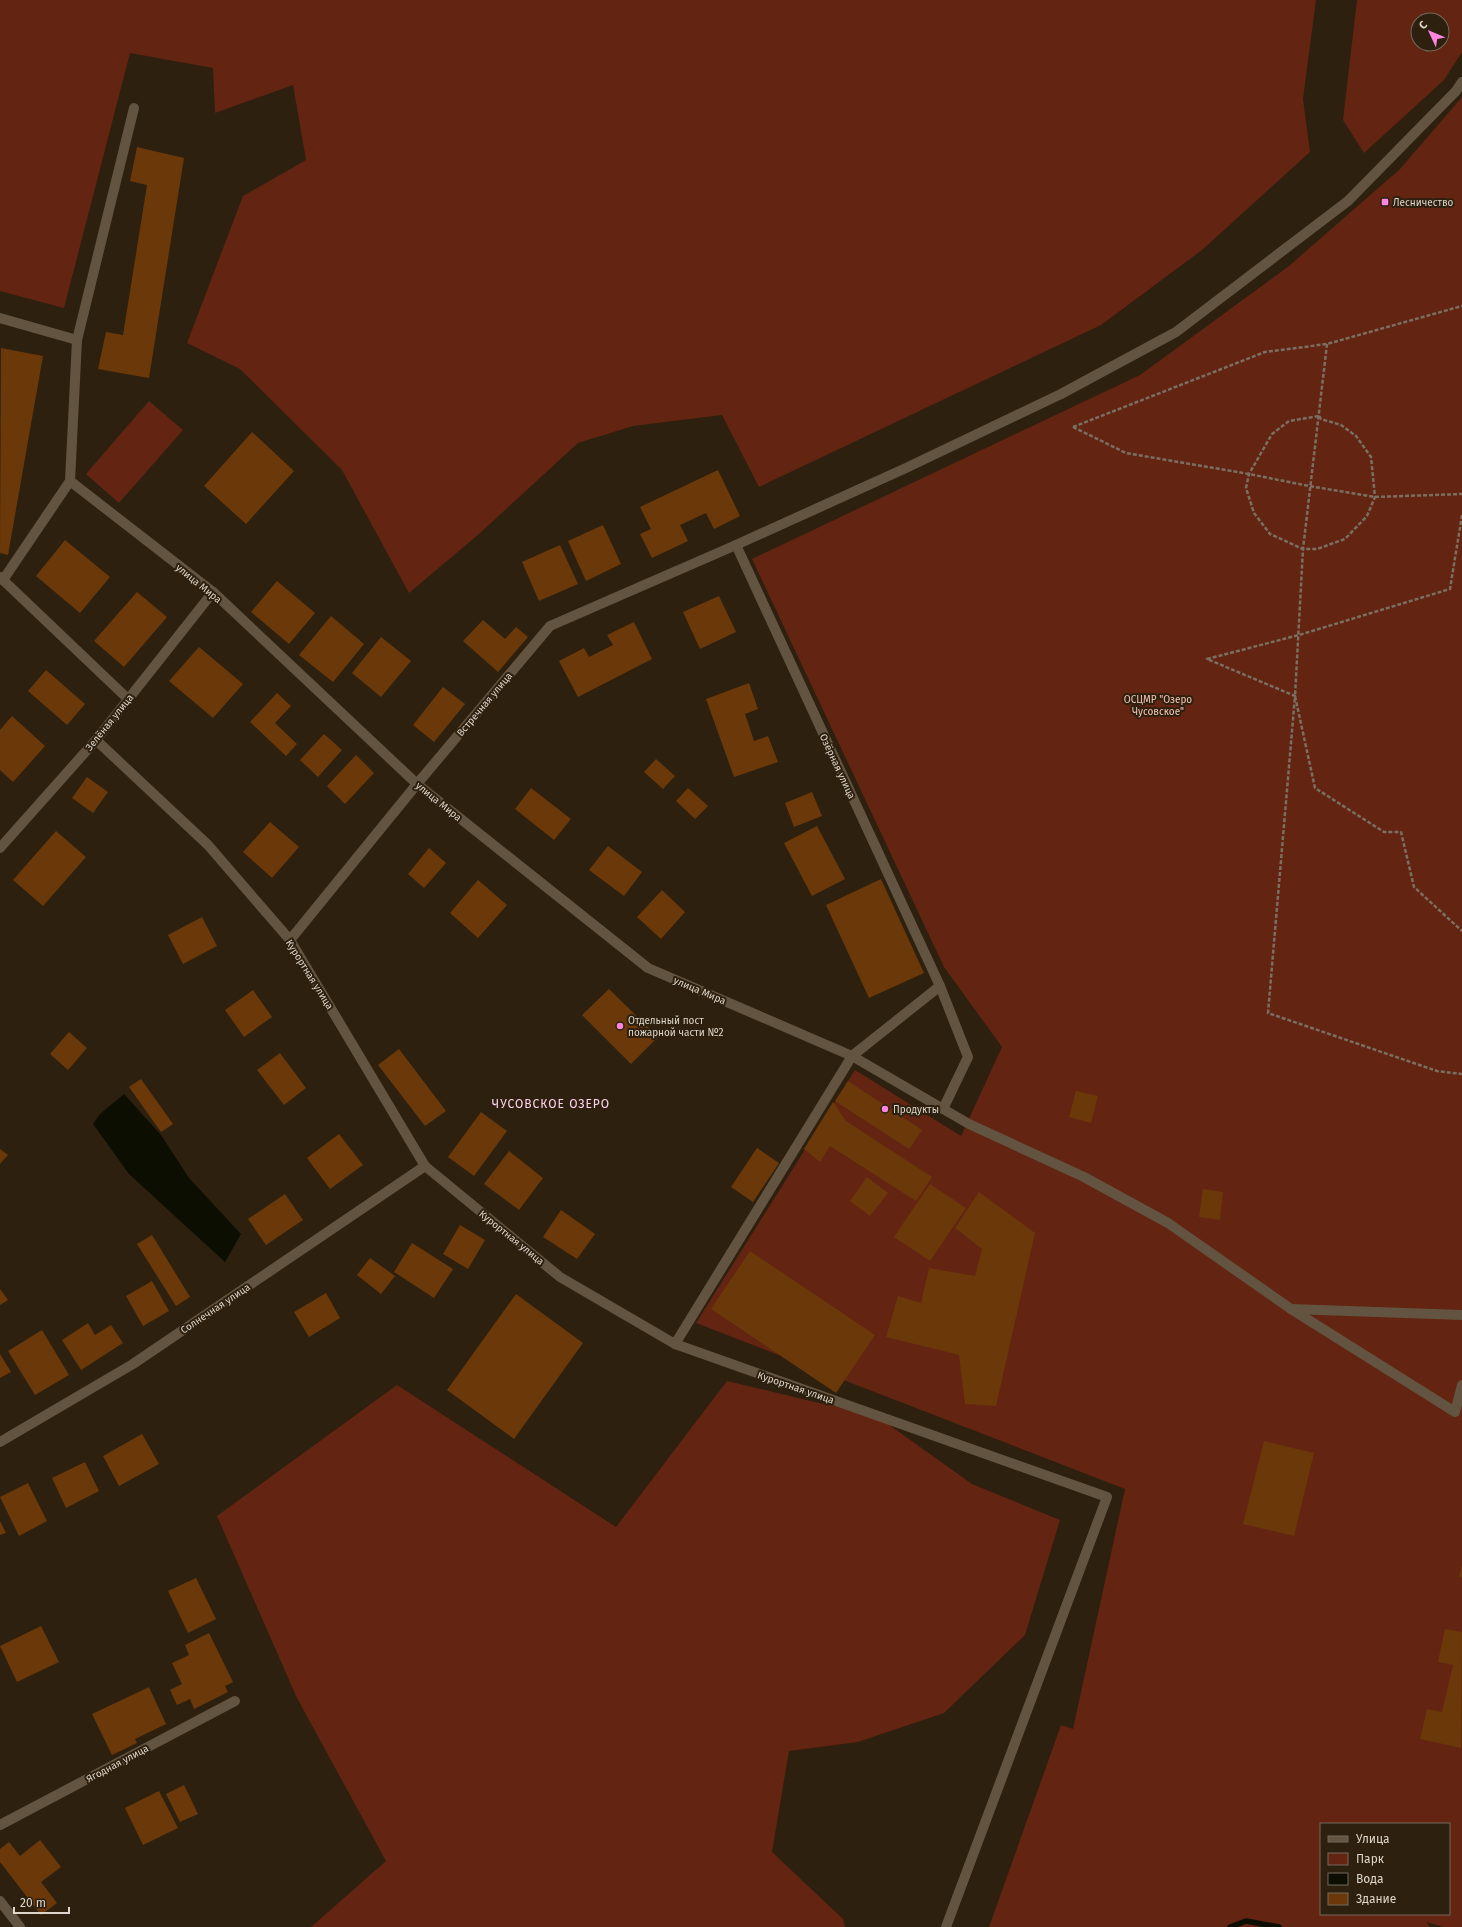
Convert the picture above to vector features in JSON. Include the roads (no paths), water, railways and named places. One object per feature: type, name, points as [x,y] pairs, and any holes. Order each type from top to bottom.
[{"type":"street","name":"Встречная улица","points":[[290,940],[417,784],[550,626],[736,545],[906,468],[1061,394],[1176,332],[1348,201],[1456,91],[1462,82]]},
{"type":"street","points":[[128,698],[2,579],[70,481],[77,340],[134,108]]},
{"type":"street","points":[[0,318],[77,340]]},
{"type":"street","name":"улица Мира","points":[[70,481],[213,592],[417,784],[648,968],[852,1056],[969,1124],[1084,1177],[1168,1223],[1291,1309],[1455,1412],[1462,1385]]},
{"type":"street","name":"Озёрная улица","points":[[736,545],[940,986],[968,1057],[943,1109]]},
{"type":"street","name":"Зелёная улица","points":[[0,848],[96,740],[213,592]]},
{"type":"street","name":"Курортная улица","points":[[96,740],[208,845],[290,940],[426,1166],[560,1277],[675,1344],[1107,1497],[946,1927]]},
{"type":"street","points":[[675,1344],[852,1056],[940,986]]},
{"type":"street","name":"Солнечная улица","points":[[0,1442],[134,1364],[426,1166]]},
{"type":"street","points":[[1291,1309],[1462,1314]]},
{"type":"street","name":"Ягодная улица","points":[[0,1825],[235,1701]]},
{"type":"street","points":[[0,1901],[20,1927]]},
{"type":"water","points":[[124,1094],[161,1135],[189,1178],[241,1234],[225,1262],[129,1174],[93,1124],[100,1114]]},
{"type":"waterway","points":[[1230,1927],[1246,1921],[1279,1927]]},
{"type":"place","name":"Лесничество","points":[[1385,202]]},
{"type":"place","name":"Отдельный пост пожарной части №2","points":[[620,1026]]},
{"type":"place","name":"Продукты","points":[[885,1109]]},
{"type":"district","name":"ЧУСОВСКОЕ ОЗЕРО","points":[[551,1104]]},
{"type":"park label","name":"ОСЦМР \"Озеро Чусовское\"","points":[[1158,704]]}]
